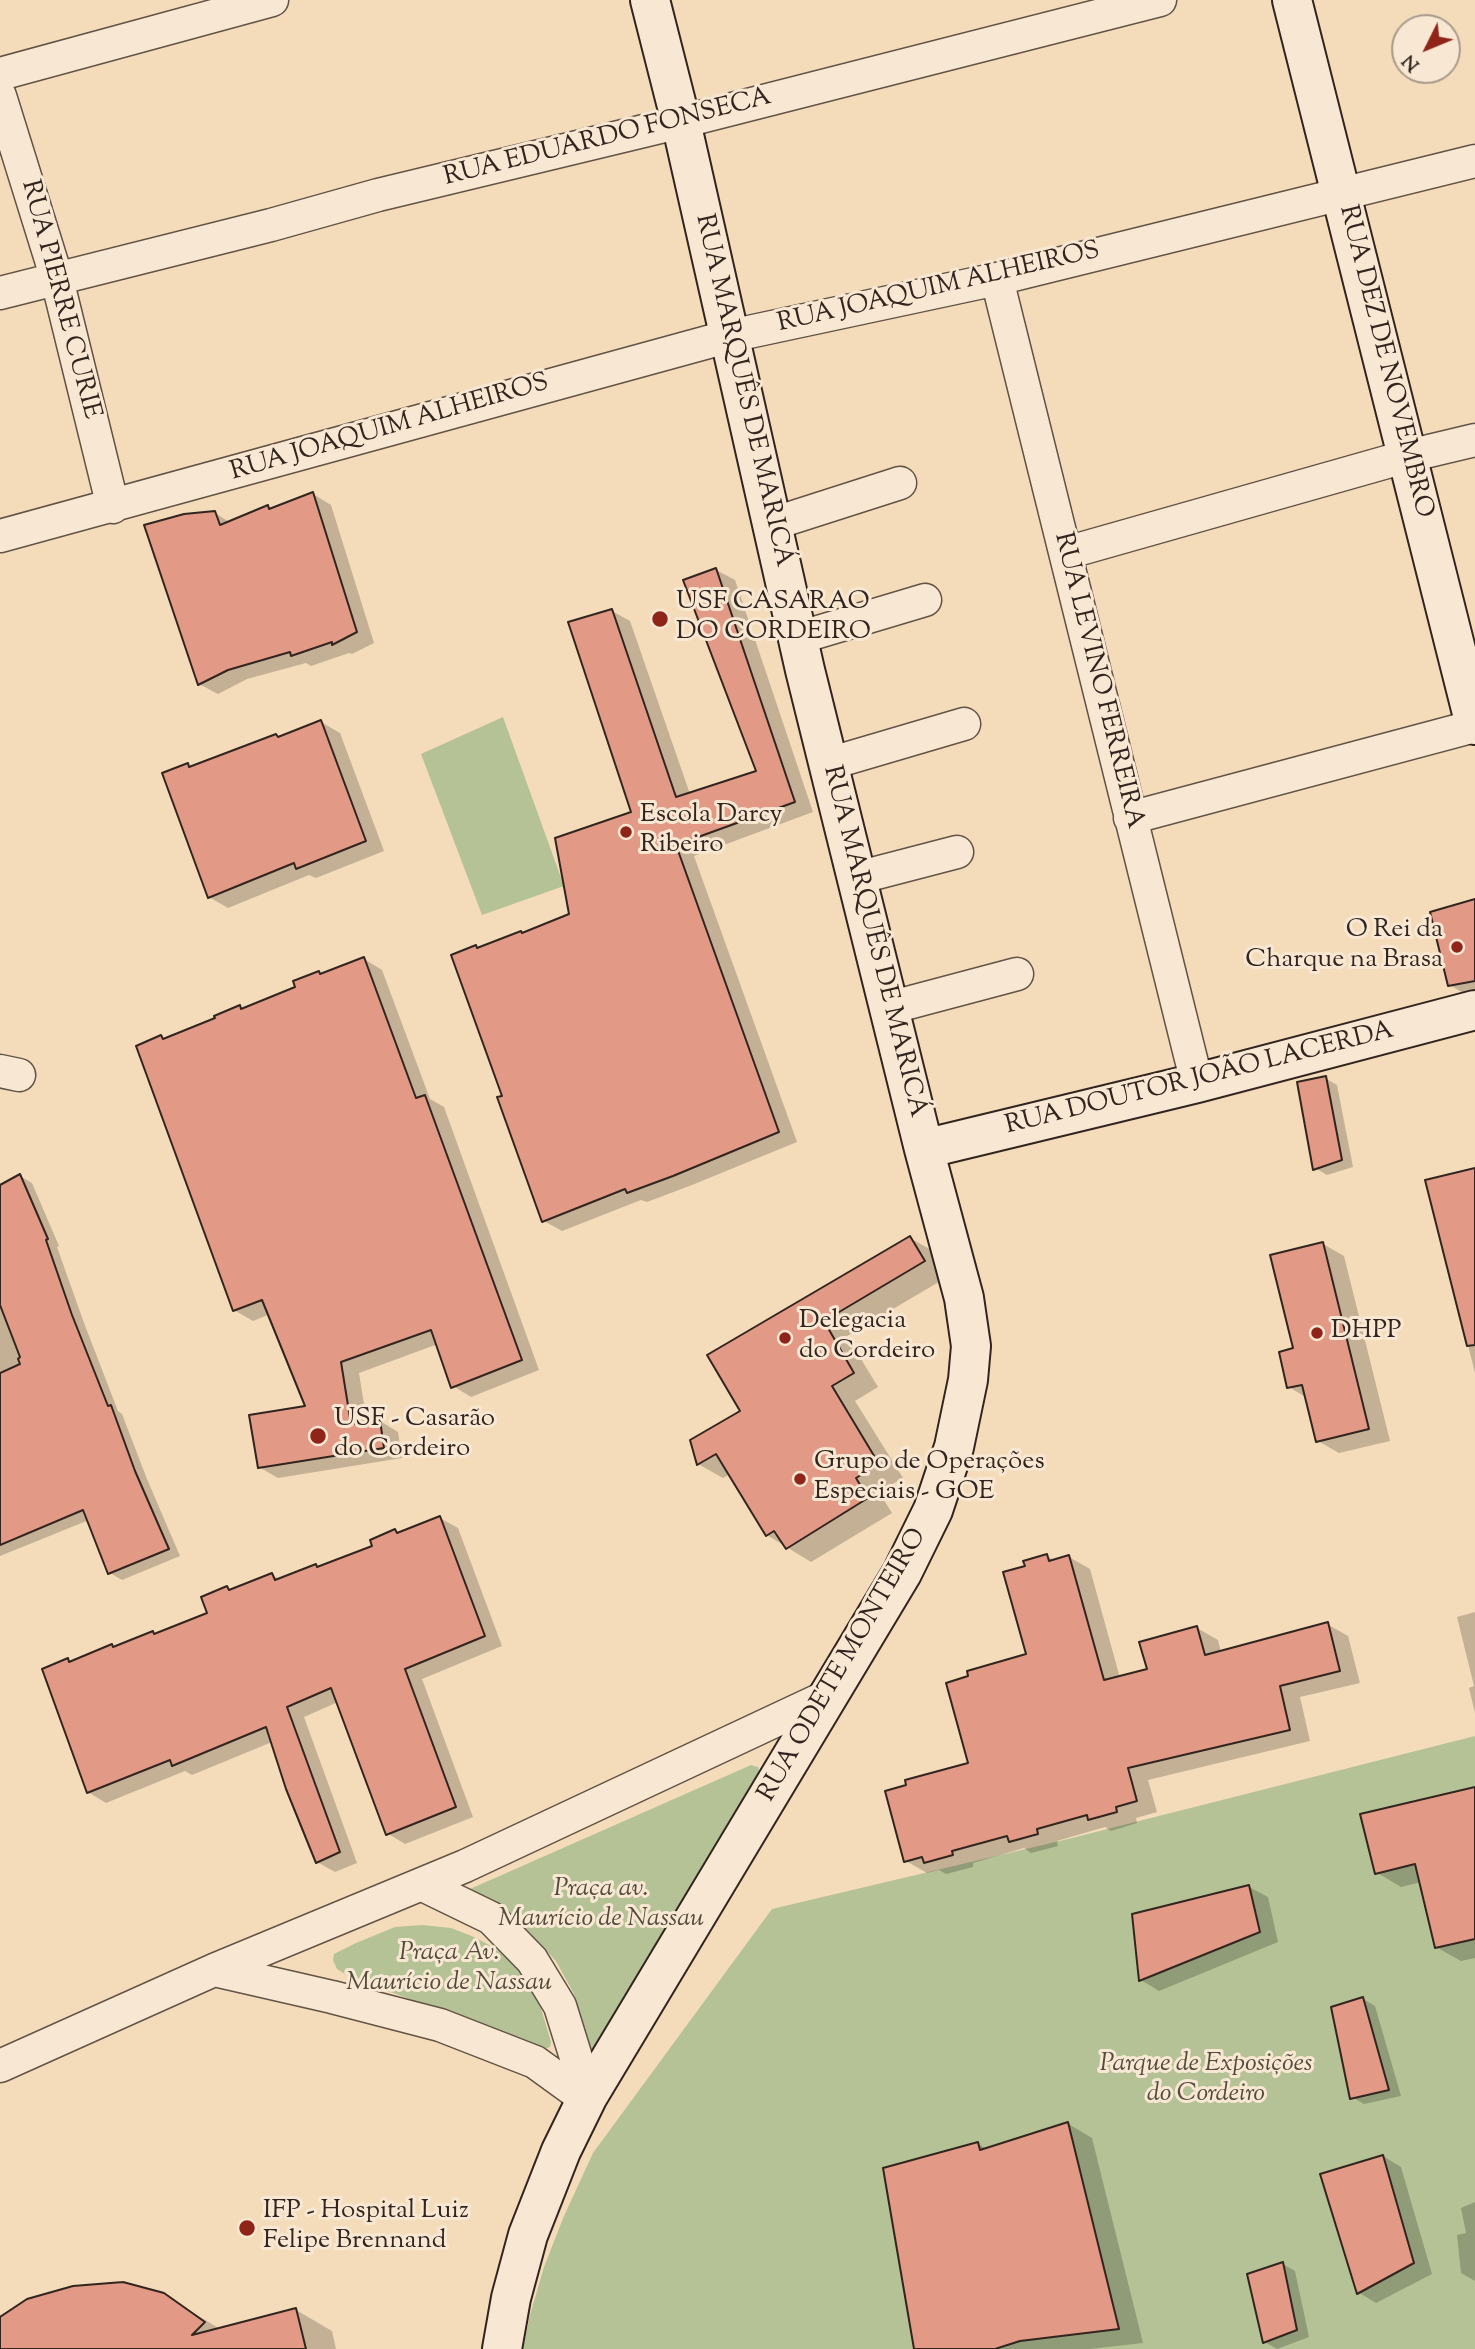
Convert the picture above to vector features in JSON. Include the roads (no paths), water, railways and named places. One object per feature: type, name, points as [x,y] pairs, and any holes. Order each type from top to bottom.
[{"type":"main road","name":"RUA MARQUÊS DE MARICÁ","points":[[650,0],[681,122],[828,764],[924,1149]]},
{"type":"main road","name":"RUA DEZ DE NOVEMBRO","points":[[1293,0],[1475,725]]},
{"type":"main road","name":"RUA DOUTOR JOÃO LACERDA","points":[[924,1149],[1197,1083],[1475,1010]]},
{"type":"main road","name":"RUA ODETE MONTEIRO","points":[[502,2349],[511,2298],[528,2235],[561,2151],[587,2097],[902,1573],[933,1510],[954,1447],[968,1380],[971,1346],[964,1298],[924,1149]]},
{"type":"street","points":[[0,74],[272,0]]},
{"type":"street","name":"RUA EDUARDO FONSECA","points":[[0,293],[271,225],[378,195],[681,122],[1160,0]]},
{"type":"street","name":"RUA PIERRE CURIE","points":[[0,96],[57,279],[113,507]]},
{"type":"street","name":"RUA JOAQUIM ALHEIROS","points":[[0,536],[730,336],[997,279],[1475,161]]},
{"type":"street","name":"RUA LEVINO FERREIRA","points":[[997,279],[1197,1083]]},
{"type":"street","points":[[1066,553],[1408,456],[1475,440]]},
{"type":"street","points":[[772,524],[900,483]]},
{"type":"street","points":[[798,638],[925,600]]},
{"type":"street","points":[[828,764],[964,724]]},
{"type":"street","points":[[1130,818],[1475,725]]},
{"type":"street","points":[[857,878],[957,852]]},
{"type":"street","points":[[889,1008],[1017,974]]},
{"type":"street","points":[[0,2066],[214,1970],[423,1885],[830,1695]]},
{"type":"street","points":[[423,1885],[491,1918],[532,1960],[560,2007],[587,2097]]},
{"type":"street","points":[[214,1970],[440,2025],[535,2062],[587,2097]]},
{"type":"place","name":"USF CASARAO DO CORDEIRO","points":[[660,619]]},
{"type":"place","name":"Escola Darcy Ribeiro","points":[[626,832]]},
{"type":"place","name":"O Rei da Charque na Brasa","points":[[1457,947]]},
{"type":"place","name":"DHPP","points":[[1317,1333]]},
{"type":"place","name":"Delegacia do Cordeiro","points":[[785,1338]]},
{"type":"place","name":"USF - Casarão do Cordeiro","points":[[318,1436]]},
{"type":"place","name":"Grupo de Operações Especiais - GOE","points":[[800,1479]]},
{"type":"place","name":"IFP - Hospital Luiz Felipe Brennand","points":[[247,2228]]},
{"type":"park label","name":"Praça av. Maurício de Nassau","points":[[601,1906]]},
{"type":"park label","name":"Praça Av. Maurício de Nassau","points":[[449,1970]]},
{"type":"park label","name":"Parque de Exposições do Cordeiro","points":[[1206,2081]]}]
